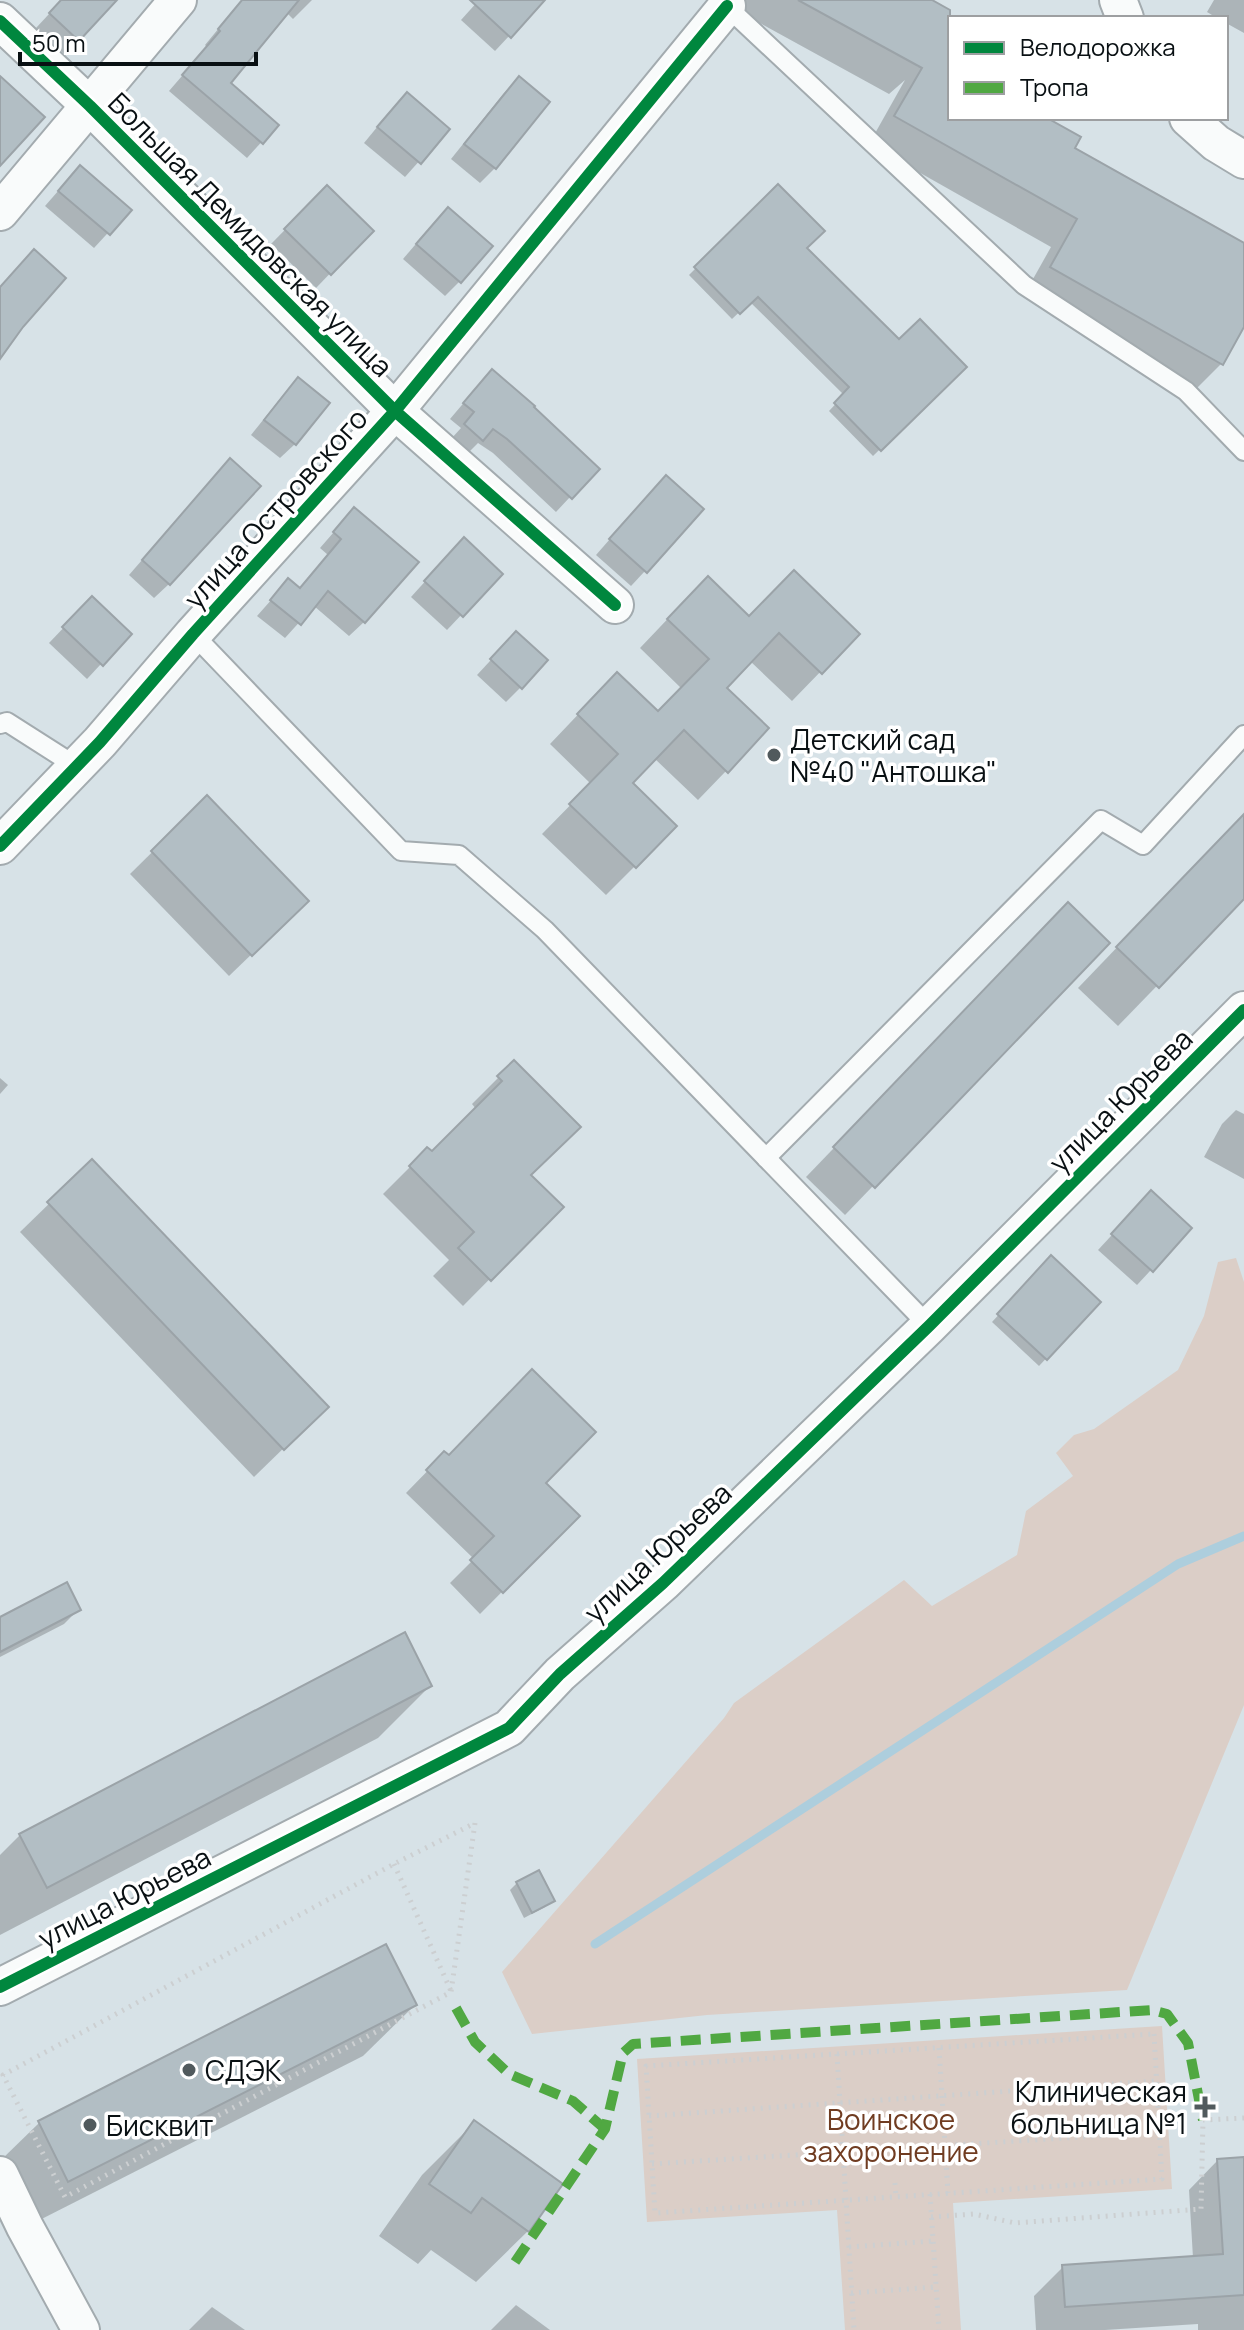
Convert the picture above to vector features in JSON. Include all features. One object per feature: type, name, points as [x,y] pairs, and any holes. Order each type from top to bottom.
[{"type":"street","points":[[0,212],[178,0]]},
{"type":"street","name":"улица Островского","points":[[0,846],[76,766],[395,411],[723,3]]},
{"type":"street","name":"Большая Демидовская улица","points":[[0,21],[90,106],[395,411],[615,605]]},
{"type":"street","points":[[1190,120],[1216,143],[1244,160]]},
{"type":"street","name":"улица Юрьева","points":[[0,1987],[509,1728],[560,1674],[663,1583],[929,1326],[1244,1010]]},
{"type":"street","points":[[0,2175],[81,2330]]},
{"type":"lane","points":[[723,3],[1024,285],[1186,391],[1244,451]]},
{"type":"lane","points":[[193,634],[401,851],[459,855],[545,930],[929,1326]]},
{"type":"lane","points":[[0,724],[7,722],[76,766]]},
{"type":"lane","points":[[766,1158],[1101,820],[1143,845],[1244,735]]},
{"type":"path","points":[[475,1823],[451,1992],[65,2197],[3,2075],[475,1823]]},
{"type":"path","points":[[394,1864],[451,1992]]},
{"type":"path","points":[[1154,2034],[1162,2179],[655,2213],[646,2066],[837,2054],[1154,2034]]},
{"type":"path","points":[[939,2048],[948,2193]]},
{"type":"path","points":[[837,2054],[854,2330]]},
{"type":"path","points":[[649,2116],[1156,2081]]},
{"type":"path","points":[[931,2217],[974,2214],[1015,2223],[1201,2209],[1203,2120],[1244,2118]]},
{"type":"path","points":[[652,2164],[1160,2132]]},
{"type":"path","points":[[893,2149],[894,2163]]},
{"type":"path","points":[[895,2183],[896,2197]]},
{"type":"path","points":[[930,2194],[939,2330]]},
{"type":"path","points":[[849,2247],[933,2241]]},
{"type":"path","points":[[851,2293],[936,2287]]},
{"type":"green space","points":[[1236,1258],[1244,1282],[1244,1705],[1127,1990],[707,2015],[532,2034],[502,1972],[734,1703],[904,1580],[932,1606],[1017,1555],[1026,1511],[1073,1476],[1056,1453],[1074,1435],[1094,1429],[1178,1370],[1204,1316],[1218,1262]]},
{"type":"green space","name":"Воинское захоронение","points":[[1162,2026],[1172,2189],[953,2203],[961,2330],[845,2330],[837,2210],[647,2222],[637,2059]]},
{"type":"building","points":[[61,0],[117,0],[79,41],[49,13]]},
{"type":"building","points":[[242,0],[299,0],[231,83],[279,125],[263,144],[182,75]]},
{"type":"building","points":[[470,0],[545,0],[511,38]]},
{"type":"building","points":[[798,0],[932,0],[950,10],[948,120],[1051,120],[1081,137],[1075,148],[1244,243],[1244,327],[1223,365],[1050,267],[1077,219],[894,116],[922,68]]},
{"type":"building","points":[[0,76],[45,117],[0,166]]},
{"type":"building","points":[[519,76],[550,102],[496,169],[464,144]]},
{"type":"building","points":[[407,92],[450,129],[421,164],[377,127]]},
{"type":"building","points":[[80,165],[132,210],[110,235],[58,191]]},
{"type":"building","points":[[778,184],[825,231],[807,248],[899,339],[920,319],[967,367],[881,451],[834,403],[849,387],[758,297],[740,314],[694,267]]},
{"type":"building","points":[[327,185],[374,231],[331,275],[284,229]]},
{"type":"building","points":[[448,207],[493,246],[461,283],[416,244]]},
{"type":"building","points":[[34,249],[66,278],[0,359],[0,287]]},
{"type":"building","points":[[492,369],[600,469],[572,499],[493,429],[483,441],[464,424],[474,412],[463,403]]},
{"type":"building","points":[[298,377],[330,403],[296,445],[264,420]]},
{"type":"building","points":[[230,458],[261,486],[170,585],[142,560]]},
{"type":"building","points":[[666,475],[704,509],[647,573],[609,539]]},
{"type":"building","points":[[354,507],[419,562],[365,623],[328,591],[301,625],[270,600],[288,578],[300,588],[341,539],[333,532]]},
{"type":"building","points":[[464,537],[503,574],[463,617],[424,581]]},
{"type":"building","points":[[794,570],[860,634],[822,674],[779,633],[727,688],[769,728],[728,773],[684,730],[633,783],[677,826],[636,868],[569,804],[618,754],[577,714],[617,672],[658,711],[709,659],[667,619],[708,576],[749,616]]},
{"type":"building","points":[[92,596],[132,634],[103,666],[62,627]]},
{"type":"building","points":[[516,631],[548,660],[522,689],[490,659]]},
{"type":"building","points":[[207,795],[309,901],[252,956],[151,851]]},
{"type":"building","points":[[1244,814],[1244,899],[1159,988],[1116,947]]},
{"type":"building","points":[[1068,902],[1110,943],[875,1188],[833,1147]]},
{"type":"building","points":[[514,1060],[581,1127],[531,1175],[564,1207],[491,1281],[458,1248],[474,1232],[409,1166],[427,1147],[432,1151],[502,1081],[497,1076]]},
{"type":"building","points":[[92,1159],[329,1407],[284,1450],[47,1202]]},
{"type":"building","points":[[1151,1190],[1192,1228],[1153,1272],[1111,1234]]},
{"type":"building","points":[[1051,1255],[1101,1302],[1047,1360],[997,1314]]},
{"type":"building","points":[[532,1369],[596,1432],[546,1483],[580,1516],[503,1593],[470,1560],[494,1536],[426,1470],[444,1451],[449,1455]]},
{"type":"building","points":[[67,1582],[81,1610],[0,1652],[0,1617]]},
{"type":"building","points":[[405,1632],[432,1686],[47,1888],[19,1834]]},
{"type":"building","points":[[539,1870],[555,1901],[532,1913],[516,1882]]},
{"type":"building","points":[[386,1944],[417,2005],[68,2182],[38,2121]]},
{"type":"building","points":[[474,2120],[563,2184],[529,2232],[482,2198],[471,2213],[429,2184]]},
{"type":"building","points":[[1244,2157],[1244,2295],[1065,2307],[1062,2265],[1223,2254],[1217,2159]]},
{"type":"waterway","points":[[595,1944],[1178,1564],[1244,1536]]},
{"type":"marked path","points":[[456,2008],[475,2042],[509,2074],[573,2101],[605,2129]]},
{"type":"marked path","points":[[515,2262],[605,2129],[623,2053],[633,2044],[1152,2010],[1167,2014],[1188,2043],[1203,2120]]},
{"type":"cycle path","points":[[0,846],[100,742],[193,634],[395,411],[727,6]]},
{"type":"cycle path","points":[[0,21],[90,106],[395,411],[615,605]]},
{"type":"cycle path","points":[[0,1987],[509,1728],[560,1674],[663,1583],[929,1326],[1244,1010]]},
{"type":"place","name":"Детский сад №40 \"Антошка\"","points":[[774,755]]},
{"type":"place","name":"СДЭК","points":[[189,2070]]},
{"type":"place","name":"Клиническая больница №1","points":[[1205,2107]]},
{"type":"place","name":"Бисквит","points":[[90,2125]]}]
